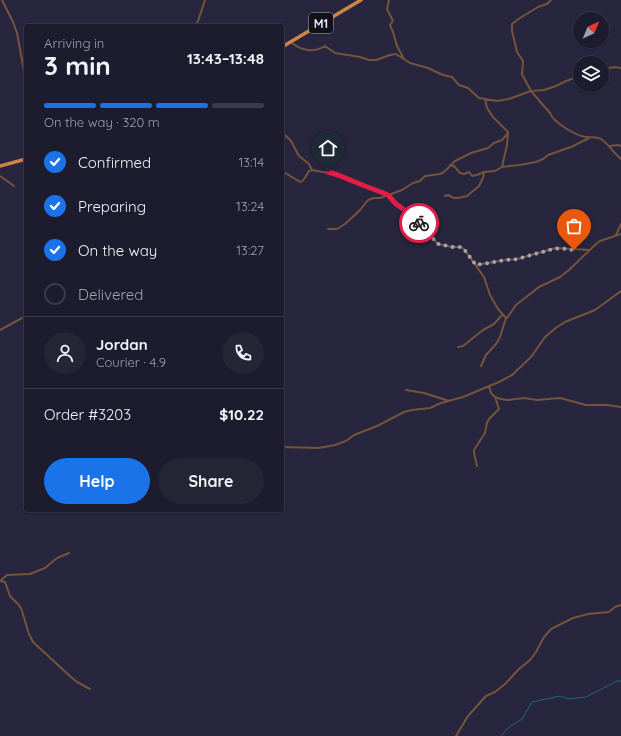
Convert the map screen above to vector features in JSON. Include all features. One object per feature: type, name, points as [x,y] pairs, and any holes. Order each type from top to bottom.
[{"type":"highway","name":"M1","points":[[284,46],[361,0]]},
{"type":"highway","points":[[0,166],[24,160]]},
{"type":"street","points":[[2,0],[17,33],[24,73]]},
{"type":"street","points":[[196,24],[205,0]]},
{"type":"street","points":[[389,0],[388,9],[393,21],[390,25],[397,46],[405,60]]},
{"type":"street","points":[[551,0],[547,4],[538,7],[513,23],[512,26],[517,52],[523,61],[522,74],[530,91],[557,123],[584,137],[599,138],[610,146],[621,159]]},
{"type":"street","points":[[291,41],[295,45],[306,50],[317,50],[325,46],[335,53],[369,60],[376,60],[395,54],[414,64],[452,77],[459,85],[468,88],[478,97],[497,101],[506,100],[530,91],[544,90],[573,78]]},
{"type":"street","points":[[609,68],[621,68]]},
{"type":"street","points":[[450,165],[454,166],[462,174],[469,172],[474,176],[484,172],[496,171],[502,166],[508,133],[507,130],[495,120],[486,107],[484,99]]},
{"type":"street","points":[[328,229],[336,229],[344,224],[360,210],[368,200],[380,198],[402,190],[420,181],[425,176],[440,174],[444,172],[455,160],[488,148],[494,143],[502,140],[508,133]]},
{"type":"street","points":[[284,134],[291,141],[299,156],[309,164],[312,170]]},
{"type":"street","points":[[502,166],[523,165],[536,162],[544,159],[548,155],[571,147],[590,137]]},
{"type":"street","points":[[610,146],[621,146]]},
{"type":"street","points":[[284,172],[300,182],[304,180],[308,172],[312,170],[338,175],[388,195],[396,204],[420,224],[438,244],[463,248],[466,250],[484,277],[490,295],[498,310],[506,318]]},
{"type":"street","points":[[445,196],[448,195],[458,198],[467,196],[479,186],[484,172]]},
{"type":"street","points":[[0,176],[14,186]]},
{"type":"street","points":[[616,236],[621,224]]},
{"type":"street","points":[[481,366],[486,355],[500,337],[506,318],[516,305],[539,287],[560,277],[600,241],[621,234]]},
{"type":"street","points":[[476,265],[518,259],[556,248],[589,250]]},
{"type":"street","points":[[284,447],[319,448],[335,445],[404,412],[419,408],[430,408],[441,403],[463,398],[489,386],[512,375],[531,357],[545,338],[557,327],[564,322],[595,310],[621,291]]},
{"type":"street","points":[[458,347],[463,346],[483,330],[494,324],[502,315]]},
{"type":"street","points":[[0,330],[22,318]]},
{"type":"street","points":[[477,466],[474,450],[485,433],[489,419],[499,409],[489,386]]},
{"type":"street","points":[[406,390],[424,393],[450,401]]},
{"type":"street","points":[[495,397],[506,400],[524,398],[537,400],[560,398],[586,405],[621,407]]},
{"type":"street","points":[[0,581],[7,575],[30,574],[45,568],[57,558],[69,553]]},
{"type":"street","points":[[0,581],[5,582],[10,596],[18,604],[33,642],[77,682],[90,689]]},
{"type":"street","points":[[456,736],[468,716],[486,696],[495,692],[530,660],[544,637],[551,629],[573,618],[588,614],[609,612],[615,607],[621,605]]},
{"type":"waterway","points":[[501,736],[509,727],[522,719],[532,702],[560,696],[568,699],[586,697],[617,681],[621,681]]},
{"type":"way so far","points":[[419,223],[438,244],[463,248],[476,265],[518,259],[553,249],[560,248],[574,250]]},
{"type":"route","points":[[328,172],[386,194],[419,223]]}]
